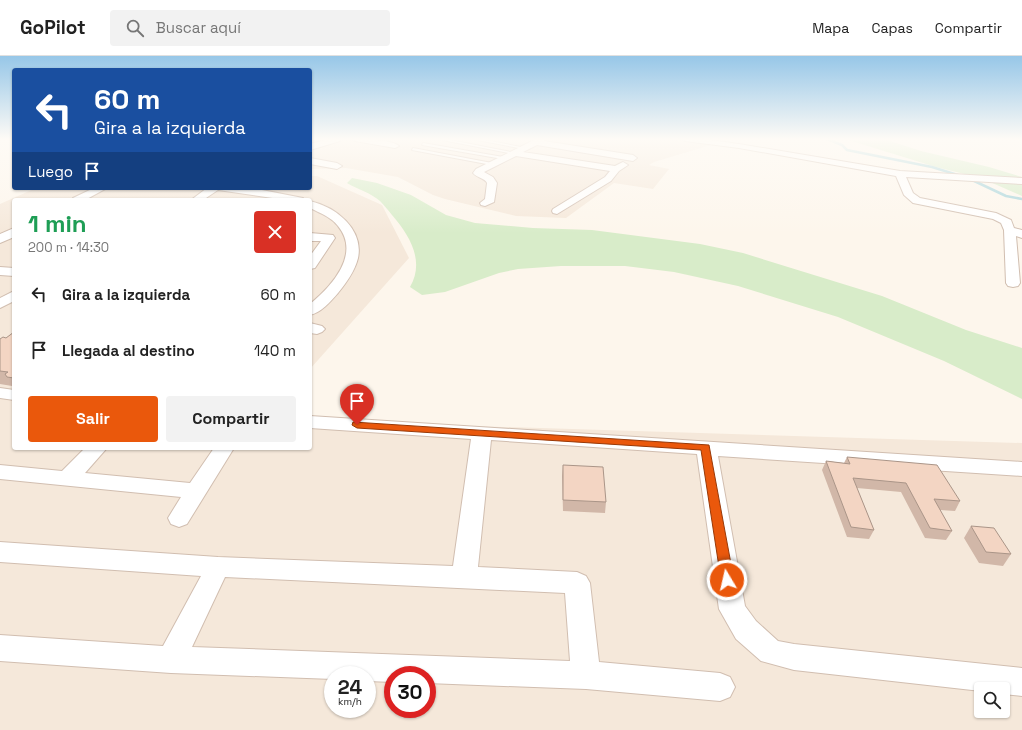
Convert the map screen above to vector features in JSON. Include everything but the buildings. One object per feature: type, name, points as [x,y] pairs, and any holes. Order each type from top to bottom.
[{"type":"street","points":[[480,170],[478,174],[490,179],[492,183],[490,200],[485,203]]},
{"type":"street","points":[[557,211],[608,179],[615,170]]},
{"type":"street","points":[[879,170],[900,174],[1022,181]]},
{"type":"street","points":[[900,174],[909,195],[917,201],[996,216],[1007,222],[1007,226],[1016,232],[1017,250],[1013,283]]},
{"type":"street","points":[[81,198],[98,190]]},
{"type":"street","points":[[199,198],[211,190]]},
{"type":"street","points":[[248,190],[291,198]]},
{"type":"street","points":[[312,205],[327,212],[343,224],[352,239],[352,257],[343,278],[322,302],[312,310]]},
{"type":"street","points":[[0,239],[12,233]]},
{"type":"street","points":[[312,237],[329,238],[312,262]]},
{"type":"street","points":[[0,271],[12,272]]},
{"type":"street","points":[[0,304],[12,296]]},
{"type":"street","points":[[0,393],[12,395]]},
{"type":"street","points":[[312,422],[1022,469]]},
{"type":"street","points":[[464,577],[482,433]]},
{"type":"street","points":[[706,447],[732,609],[746,630],[771,652],[794,657],[1022,682]]},
{"type":"street","points":[[66,479],[95,450]]},
{"type":"street","points":[[179,518],[223,450]]},
{"type":"street","points":[[0,472],[196,491]]},
{"type":"street","points":[[0,552],[218,567],[577,583],[586,675]]},
{"type":"street","points":[[171,660],[218,567]]},
{"type":"street","points":[[0,648],[171,660],[586,675],[720,687]]},
{"type":"shaded area","points":[[360,170],[668,170],[653,189],[614,183],[566,218],[516,216],[445,199],[433,195],[398,177]]},
{"type":"shaded area","points":[[312,176],[317,176],[382,205],[409,258],[312,367],[312,198],[14,198],[32,190],[312,190]]},
{"type":"shaded area","points":[[12,199],[12,450],[312,450],[312,421],[1022,443],[1022,730],[0,730],[0,204]]},
{"type":"green space","points":[[950,170],[1000,170],[1022,177],[1022,196],[981,178]]},
{"type":"green space","points":[[352,178],[377,183],[411,195],[446,215],[475,223],[533,228],[592,230],[700,244],[743,253],[882,296],[966,330],[1022,348],[1022,399],[944,361],[838,317],[738,286],[674,272],[625,266],[561,266],[518,269],[499,273],[445,292],[422,295],[410,287],[416,268],[416,258],[410,240],[405,231],[380,201],[347,183]]},
{"type":"waterway","points":[[943,170],[961,176]]},
{"type":"waterway","points":[[970,179],[1006,196],[1022,199]]},
{"type":"route","points":[[357,425],[706,447],[727,580]]}]
